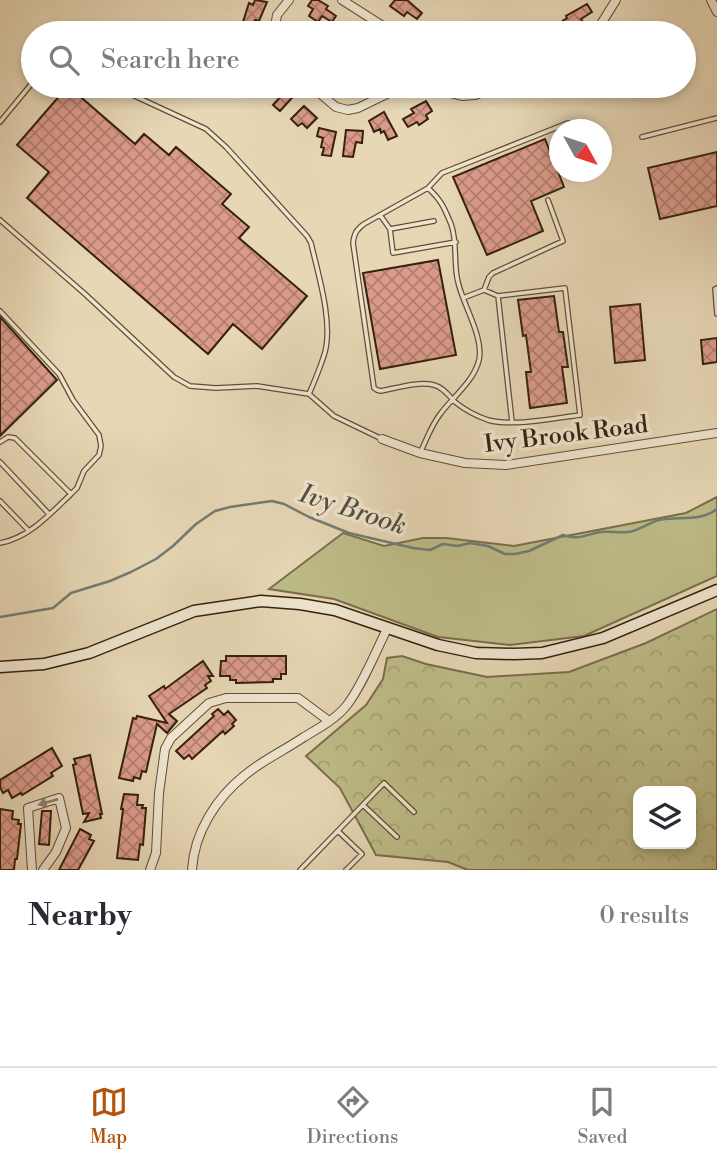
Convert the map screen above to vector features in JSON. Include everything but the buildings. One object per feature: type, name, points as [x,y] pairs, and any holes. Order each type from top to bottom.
[{"type":"main road","points":[[0,667],[44,664],[89,653],[194,611],[261,601],[335,610],[438,645],[476,653],[542,653],[603,638],[717,590]]},
{"type":"street","points":[[276,21],[277,15],[289,0]]},
{"type":"street","points":[[342,0],[375,21]]},
{"type":"street","points":[[603,21],[616,0]]},
{"type":"street","points":[[710,0],[717,12]]},
{"type":"street","points":[[325,98],[336,107],[348,110],[379,98]]},
{"type":"street","name":"Ivy Brook Road","points":[[382,439],[420,453],[465,463],[506,465],[717,433]]},
{"type":"street","points":[[192,870],[193,854],[202,829],[214,808],[246,774],[329,721],[346,706],[387,629]]},
{"type":"street","points":[[150,870],[156,853],[159,793],[165,749],[171,738],[209,703],[226,698],[298,698],[329,721]]},
{"type":"street","points":[[32,870],[28,807],[59,798],[65,828],[56,852],[43,870]]},
{"type":"lane","points":[[0,122],[21,97]]},
{"type":"lane","points":[[139,98],[206,129],[226,147],[307,236],[322,291],[327,334],[325,351],[309,394]]},
{"type":"lane","points":[[642,137],[717,118]]},
{"type":"lane","points":[[463,298],[484,290],[498,296],[563,287],[567,291],[580,415],[499,422],[464,409],[442,388],[435,385],[381,391],[374,388],[352,243],[356,231],[363,224],[428,188],[442,173],[549,131]]},
{"type":"lane","points":[[420,453],[439,415],[470,378],[479,360],[477,339],[457,281],[456,242],[451,223],[440,199],[428,188]]},
{"type":"lane","points":[[484,290],[493,273],[563,241],[548,200]]},
{"type":"lane","points":[[380,215],[390,229],[393,253],[456,242]]},
{"type":"lane","points":[[0,220],[174,377],[190,386],[257,386],[309,394],[334,416],[382,439]]},
{"type":"lane","points":[[390,229],[434,221]]},
{"type":"lane","points":[[717,288],[717,314]]},
{"type":"lane","points":[[498,296],[512,422]]},
{"type":"lane","points":[[0,312],[59,374],[73,400],[99,435],[101,446],[99,455],[83,471],[77,488],[71,494],[29,531],[0,543]]},
{"type":"lane","points":[[0,442],[8,437],[15,438],[71,494]]},
{"type":"lane","points":[[0,462],[50,514]]},
{"type":"lane","points":[[0,501],[29,531]]},
{"type":"lane","points":[[300,870],[384,783],[414,812]]},
{"type":"lane","points":[[363,805],[397,837]]},
{"type":"lane","points":[[338,831],[362,854],[346,870]]},
{"type":"green space","points":[[717,497],[717,576],[584,636],[510,645],[438,637],[334,599],[269,589],[343,533],[384,546],[423,538],[446,538],[514,546],[686,513]]},
{"type":"green space","points":[[717,609],[717,870],[468,870],[448,862],[376,855],[340,788],[306,756],[366,705],[383,679],[387,658],[402,656],[487,677],[569,672],[646,643]]},
{"type":"waterway","name":"Ivy Brook","points":[[0,617],[53,608],[71,593],[131,572],[156,559],[215,511],[230,507],[272,501],[349,533],[413,548],[430,550],[443,544],[458,546],[470,543],[488,546],[505,554],[529,551],[563,535],[578,537],[601,532],[628,532],[659,520],[704,516],[717,509]]}]
